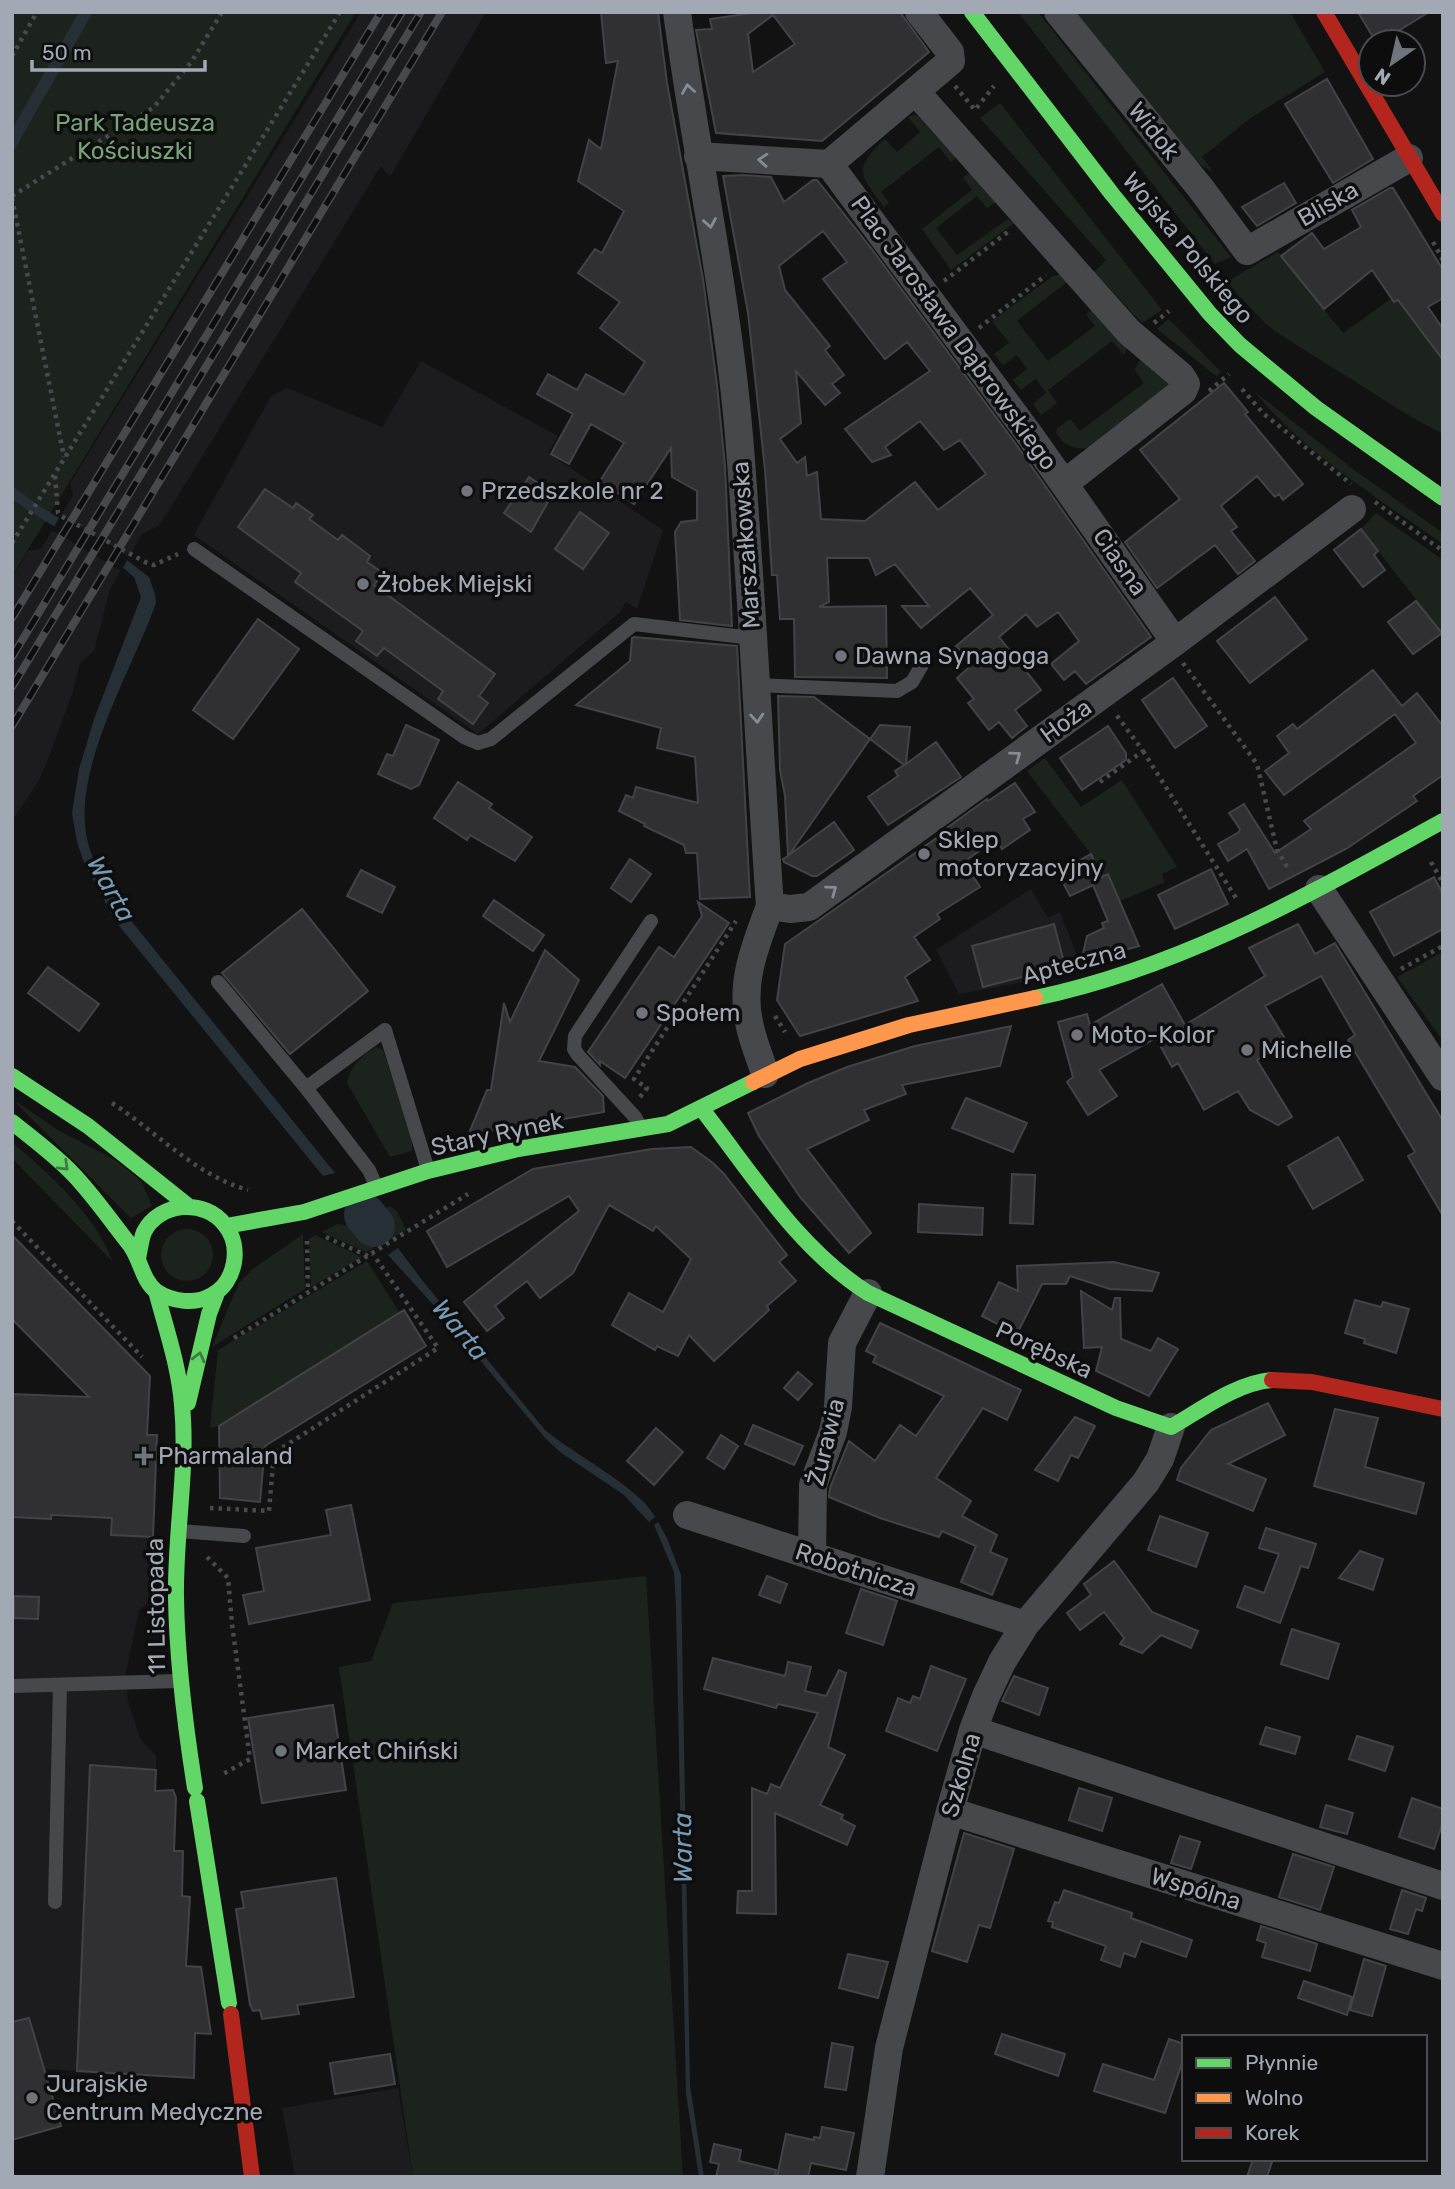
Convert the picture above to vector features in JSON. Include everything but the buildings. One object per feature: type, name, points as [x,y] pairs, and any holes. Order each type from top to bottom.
[{"type":"street","name":"Marszałkowska","points":[[677,12],[713,240],[739,435],[770,906],[750,960],[746,986],[748,1021],[765,1074]]},
{"type":"street","points":[[698,156],[829,164],[941,71],[952,57],[919,12]]},
{"type":"street","name":"Wojska Polskiego","points":[[972,12],[1173,270],[1240,345],[1306,401],[1438,493]]},
{"type":"street","name":"Widok","points":[[1058,12],[1202,190],[1247,251]]},
{"type":"street","points":[[1324,12],[1443,214]]},
{"type":"street","points":[[916,92],[1129,332],[1181,376],[1186,384],[1197,386]]},
{"type":"street","name":"Bliska","points":[[1247,251],[1409,158]]},
{"type":"street","name":"Plac Jarosława Dąbrowskiego","points":[[829,164],[1065,483],[1197,386]]},
{"type":"street","name":"Ciasna","points":[[1065,483],[1179,652]]},
{"type":"street","name":"Hoża","points":[[770,906],[790,909],[809,907],[1179,652],[1359,498]]},
{"type":"street","name":"Apteczna","points":[[701,1108],[800,1059],[909,1025],[1041,997],[1133,972],[1205,945],[1319,889],[1443,821]]},
{"type":"street","points":[[1319,889],[1442,1072]]},
{"type":"street","points":[[12,1076],[88,1126],[187,1205]]},
{"type":"street","name":"Stary Rynek","points":[[226,1226],[304,1212],[428,1171],[518,1149],[668,1124],[701,1108]]},
{"type":"street","name":"Porębska","points":[[701,1108],[804,1241],[868,1293],[1116,1408],[1171,1427]]},
{"type":"street","points":[[12,1122],[71,1172],[138,1258]]},
{"type":"street","points":[[88,1126],[144,1151]]},
{"type":"street","points":[[232,1272],[234,1244],[226,1226],[217,1216],[203,1208],[187,1205],[171,1208],[157,1215],[146,1227],[139,1242],[138,1258],[142,1273],[156,1291],[177,1301],[205,1299],[217,1293],[232,1272],[248,1259]]},
{"type":"street","points":[[243,1205],[268,1219]]},
{"type":"street","name":"Stary Rynek","points":[[279,1234],[304,1212]]},
{"type":"street","name":"11 Listopada","points":[[156,1291],[175,1364],[183,1422]]},
{"type":"street","name":"11 Listopada","points":[[217,1293],[209,1314],[183,1422],[177,1531],[176,1626],[180,1681],[230,2009],[251,2177]]},
{"type":"street","name":"Żurawia","points":[[812,1555],[813,1485],[833,1432],[838,1407],[842,1343],[868,1293]]},
{"type":"street","points":[[1171,1427],[1230,1394],[1263,1381],[1275,1380],[1312,1382],[1443,1409]]},
{"type":"street","name":"Szkolna","points":[[870,2177],[890,2048],[973,1730],[994,1679],[1025,1625],[1146,1482],[1160,1459],[1171,1427]]},
{"type":"street","name":"Robotnicza","points":[[687,1515],[1025,1625]]},
{"type":"street","points":[[973,1730],[1443,1886]]},
{"type":"street","name":"Wspólna","points":[[950,1811],[1443,1966]]},
{"type":"lane","points":[[198,552],[464,737],[478,743],[491,739],[634,624],[752,638]]},
{"type":"lane","points":[[755,685],[897,691],[912,681],[922,665]]},
{"type":"lane","points":[[641,1129],[628,1109],[579,1055],[574,1044],[575,1036],[651,921]]},
{"type":"lane","points":[[218,982],[306,1088],[369,1170],[373,1189]]},
{"type":"lane","points":[[306,1088],[385,1030],[428,1171]]},
{"type":"lane","points":[[177,1531],[244,1536]]},
{"type":"lane","points":[[12,1686],[180,1681]]},
{"type":"lane","points":[[55,1902],[60,1686]]},
{"type":"path","points":[[12,56],[37,12]]},
{"type":"path","points":[[64,458],[12,197],[154,107],[192,61],[222,12]]},
{"type":"path","points":[[12,543],[340,12]]},
{"type":"path","points":[[975,110],[994,85]]},
{"type":"path","points":[[927,295],[1019,223]]},
{"type":"path","points":[[961,341],[1047,274]]},
{"type":"path","points":[[1158,320],[1170,310]]},
{"type":"path","points":[[1197,386],[1230,374],[1264,414],[1359,498],[1443,551]]},
{"type":"path","points":[[54,475],[58,513],[130,555],[154,565],[177,554],[196,565],[198,552]]},
{"type":"path","points":[[1179,652],[1257,764],[1277,850],[1291,873]]},
{"type":"path","points":[[1114,711],[1143,751],[1236,898]]},
{"type":"path","points":[[1100,782],[1143,751]]},
{"type":"path","points":[[1430,860],[1443,883]]},
{"type":"path","points":[[628,1109],[648,1088],[634,1079],[741,913]]},
{"type":"path","points":[[1399,970],[1443,946]]},
{"type":"path","points":[[774,1014],[786,1034]]},
{"type":"path","points":[[186,1158],[237,1186],[256,1192]]},
{"type":"path","points":[[12,1221],[146,1362]]},
{"type":"path","points":[[225,1344],[411,1231]]},
{"type":"path","points":[[308,1293],[309,1232]]},
{"type":"path","points":[[201,1507],[269,1511],[274,1453],[438,1348],[371,1255],[316,1233]]},
{"type":"path","points":[[205,1555],[228,1578],[250,1759],[220,1775]]},
{"type":"shaded area","points":[[361,12],[486,12],[390,177],[381,166],[168,512],[158,526],[142,534],[110,589],[94,651],[80,663],[72,694],[38,782],[12,821],[12,578],[28,551],[41,549],[73,495],[70,483]]},
{"type":"shaded area","points":[[421,361],[558,436],[548,453],[663,530],[637,609],[626,602],[619,613],[478,734],[194,535],[271,396],[287,388],[382,427]]},
{"type":"shaded area","points":[[1031,889],[1048,918],[1060,912],[1083,971],[959,994],[936,950]]},
{"type":"shaded area","points":[[12,1517],[112,1518],[112,1535],[153,1537],[153,1596],[151,1601],[139,1610],[126,1672],[128,1701],[140,1738],[156,1756],[156,1770],[90,1765],[77,2071],[44,2069],[29,2018],[12,2022]]},
{"type":"shaded area","points":[[398,2088],[413,2177],[295,2177],[282,2108]]},
{"type":"green space","name":"Park Tadeusza Kościuszki","points":[[12,12],[356,12],[12,576]]},
{"type":"green space","points":[[1018,12],[1038,12],[1231,257],[1215,264]]},
{"type":"green space","points":[[1070,12],[1290,12],[1325,72],[1252,117],[1202,157],[1214,173],[1185,155]]},
{"type":"green space","points":[[1000,103],[1162,310],[1142,323],[1094,272],[1106,260],[980,118]]},
{"type":"green space","points":[[918,116],[956,158],[951,162],[939,147],[881,192],[889,203],[884,207],[865,179],[864,165],[885,139],[897,152],[920,132],[908,117]]},
{"type":"green space","points":[[970,173],[996,202],[987,208],[977,196],[936,228],[957,255],[1008,219],[1014,223],[951,270],[922,229],[972,190],[963,177]]},
{"type":"green space","points":[[1278,252],[1343,333],[1395,296],[1443,360],[1443,434],[1279,334],[1226,282]]},
{"type":"green space","points":[[1061,274],[1068,281],[1017,321],[1048,361],[1095,326],[1086,314],[1093,309],[1127,347],[1124,355],[1112,341],[1048,390],[1057,403],[1041,415],[1033,404],[1046,393],[1036,379],[1021,390],[1013,380],[1027,369],[1017,355],[1003,365],[994,354],[1009,343],[992,321],[1053,276]]},
{"type":"green space","points":[[1169,319],[1221,372],[1216,376],[1157,329]]},
{"type":"green space","points":[[1147,359],[1170,376],[1171,388],[1093,448],[1072,446],[1060,438],[1056,433],[1057,428],[1070,419],[1080,431],[1144,383],[1135,370],[1139,361]]},
{"type":"green space","points":[[1255,392],[1353,469],[1443,533],[1443,544],[1319,455]]},
{"type":"green space","points":[[1376,513],[1443,560],[1443,634],[1361,529]]},
{"type":"green space","points":[[1045,758],[1081,807],[1122,780],[1177,867],[1162,874],[1165,882],[1120,901],[1108,874],[1102,877],[1091,854],[1027,771]]},
{"type":"green space","points":[[1443,952],[1443,1041],[1397,977]]},
{"type":"green space","points":[[376,1047],[383,1050],[412,1139],[412,1151],[390,1157],[347,1083],[357,1062]]},
{"type":"green space","points":[[17,1102],[56,1129],[115,1160],[141,1181],[152,1206],[131,1218]]},
{"type":"green space","points":[[12,1142],[70,1196],[95,1228],[113,1262],[12,1158]]},
{"type":"green space","points":[[390,1206],[397,1211],[406,1230],[366,1252],[322,1232],[337,1224],[363,1228],[375,1222],[375,1214]]},
{"type":"green space","points":[[187,1229],[197,1231],[205,1237],[211,1245],[211,1265],[205,1273],[197,1279],[187,1281],[177,1279],[169,1273],[163,1265],[161,1255],[163,1245],[169,1237],[177,1231]]},
{"type":"green space","points":[[303,1234],[305,1289],[212,1347],[239,1283],[254,1268]]},
{"type":"green space","points":[[315,1235],[362,1257],[311,1287],[309,1239]]},
{"type":"green space","points":[[367,1261],[400,1313],[219,1426],[210,1428],[218,1350]]},
{"type":"green space","points":[[646,1576],[683,2177],[413,2177],[339,1667],[371,1661],[393,1603]]},
{"type":"water","points":[[79,12],[93,12],[12,154],[12,129]]},
{"type":"water","points":[[12,486],[149,577],[156,603],[108,716],[89,777],[85,806],[89,845],[104,881],[133,923],[335,1173],[323,1176],[116,922],[85,865],[77,842],[72,813],[79,769],[94,719],[141,597],[134,577],[12,499]]},
{"type":"water","points":[[398,1248],[545,1430],[622,1483],[648,1506],[655,1517],[649,1522],[624,1495],[560,1452],[546,1439],[438,1310],[388,1255]]},
{"type":"water","points":[[658,1522],[681,1575],[690,2085],[704,2177],[699,2177],[686,2094],[674,1572],[654,1525]]},
{"type":"pier","points":[[61,515],[129,557],[121,571],[52,530]]},
{"type":"waterway","name":"Warta","points":[[365,1215],[374,1226]]},
{"type":"railway","points":[[12,618],[381,12]]},
{"type":"railway","points":[[12,657],[402,12]]},
{"type":"railway","points":[[12,687],[421,12]]},
{"type":"railway","points":[[12,726],[442,12]]},
{"type":"traffic: fast","points":[[972,12],[1112,194],[1210,314],[1240,345],[1316,408],[1443,498]]},
{"type":"traffic: fast","points":[[1035,998],[1090,984],[1195,947],[1345,875],[1443,821]]},
{"type":"traffic: fast","points":[[12,1076],[88,1126],[187,1205]]},
{"type":"traffic: fast","points":[[226,1226],[304,1212],[428,1171],[518,1149],[668,1124],[753,1082]]},
{"type":"traffic: fast","points":[[701,1108],[797,1232],[843,1275],[868,1293],[1116,1408],[1171,1427],[1232,1392],[1272,1380]]},
{"type":"traffic: fast","points":[[12,1122],[59,1160],[81,1182],[130,1245],[151,1286],[162,1295],[191,1301],[212,1295],[227,1282],[231,1273],[234,1243],[225,1225],[216,1216],[206,1210],[183,1207],[160,1214],[151,1222],[144,1232],[138,1258]]},
{"type":"traffic: fast","points":[[156,1291],[175,1362],[182,1405],[183,1453],[176,1573],[177,1621],[182,1693],[195,1788]]},
{"type":"traffic: fast","points":[[188,1403],[209,1314],[217,1293]]},
{"type":"traffic: fast","points":[[197,1801],[229,2003]]},
{"type":"traffic: slow","points":[[753,1082],[800,1059],[909,1025],[1035,998]]},
{"type":"traffic: jam","points":[[1324,12],[1443,214]]},
{"type":"traffic: jam","points":[[1272,1380],[1312,1382],[1443,1409]]},
{"type":"traffic: jam","points":[[231,2014],[252,2177]]},
{"type":"place","name":"Przedszkole nr 2","points":[[467,491]]},
{"type":"place","name":"Żłobek Miejski","points":[[363,584]]},
{"type":"place","name":"Dawna Synagoga","points":[[841,656]]},
{"type":"place","name":"Sklep motoryzacyjny","points":[[924,854]]},
{"type":"place","name":"Społem","points":[[642,1013]]},
{"type":"place","name":"Moto-Kolor","points":[[1077,1035]]},
{"type":"place","name":"Michelle","points":[[1247,1050]]},
{"type":"place","name":"Pharmaland","points":[[144,1456]]},
{"type":"place","name":"Market Chiński","points":[[281,1751]]},
{"type":"place","name":"Jurajskie Centrum Medyczne","points":[[32,2098]]}]
